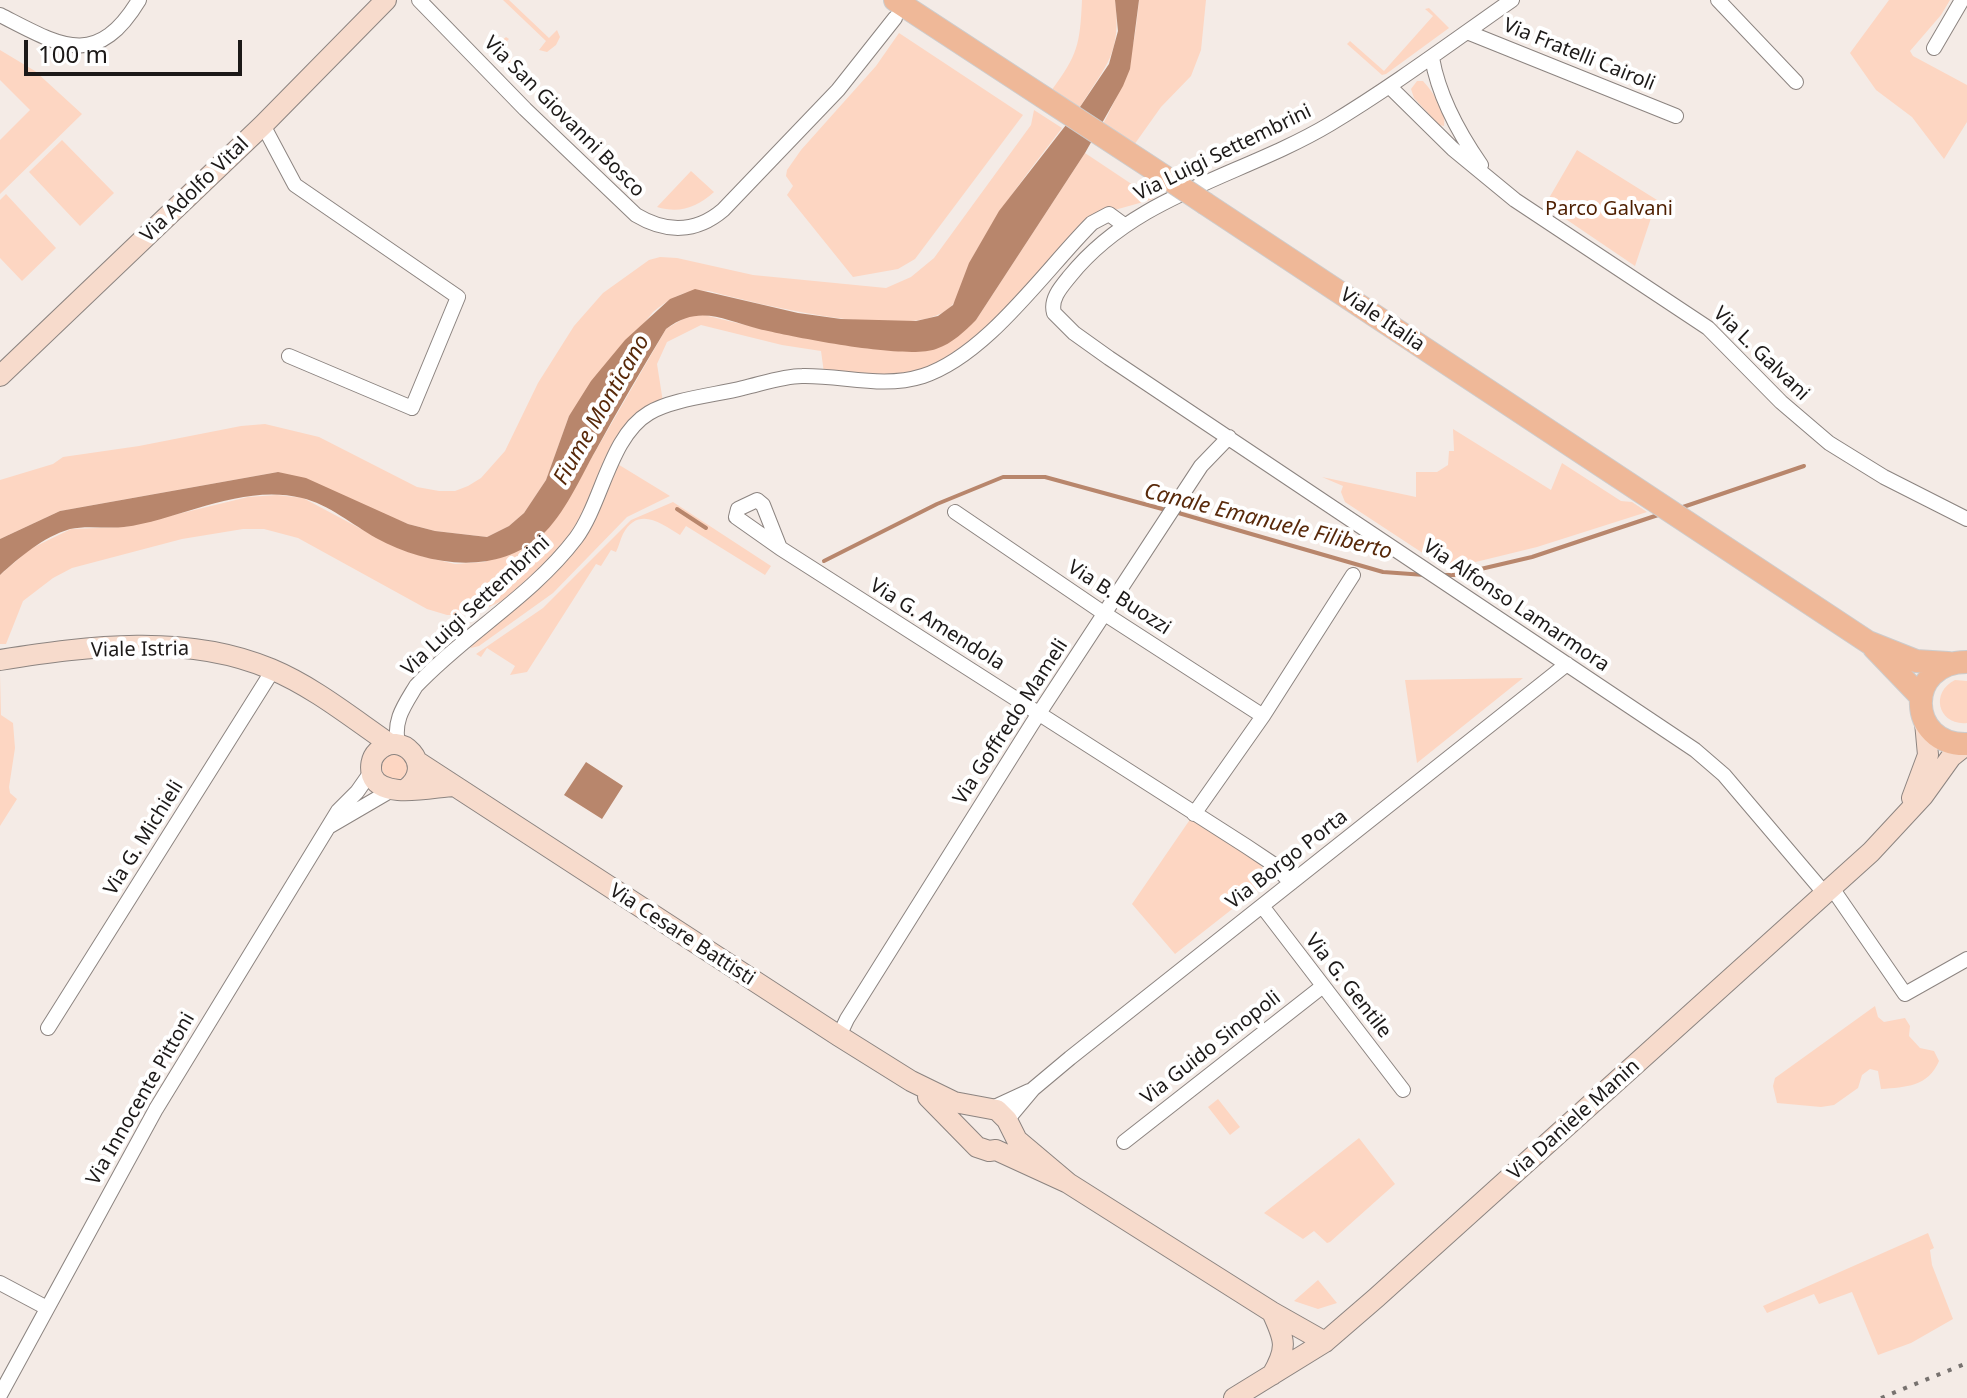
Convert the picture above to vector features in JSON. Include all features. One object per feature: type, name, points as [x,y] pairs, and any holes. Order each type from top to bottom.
[{"type":"main road","name":"Viale Italia","points":[[895,9],[1045,98],[1125,150],[1868,642],[1916,661],[1960,661]]},
{"type":"main road","name":"Viale Italia","points":[[1868,642],[1921,697]]},
{"type":"main road","points":[[1960,661],[1930,676],[1921,697],[1925,722],[1944,740],[1967,744]]},
{"type":"street","points":[[0,15],[46,38],[82,47],[110,34],[139,0]]},
{"type":"street","name":"Via Adolfo Vital","points":[[0,376],[263,125],[386,0]]},
{"type":"street","name":"Via San Giovanni Bosco","points":[[419,0],[525,109],[636,215],[654,225],[674,229],[700,226],[723,210],[838,90],[895,9]]},
{"type":"street","name":"Via Luigi Settembrini","points":[[383,754],[396,732],[400,712],[416,686],[551,566],[572,543],[586,521],[626,437],[646,414],[671,405],[798,375],[891,382],[923,376],[954,362],[1016,309],[1092,223],[1109,214],[1124,225],[1204,183],[1310,135],[1390,87],[1512,0]]},
{"type":"street","points":[[1718,0],[1796,82]]},
{"type":"street","points":[[1934,48],[1962,0]]},
{"type":"street","name":"Via Fratelli Cairoli","points":[[1467,32],[1676,116]]},
{"type":"street","points":[[1432,58],[1436,81],[1452,117],[1492,181]]},
{"type":"street","name":"Via L. Galvani","points":[[1390,87],[1453,149],[1492,181],[1549,224],[1708,328],[1785,406],[1829,443],[1884,477],[1967,519]]},
{"type":"street","points":[[263,125],[295,185],[458,297],[412,408],[289,356]]},
{"type":"street","name":"Via Alfonso Lamarmora","points":[[1124,225],[1085,258],[1054,298],[1054,313],[1074,333],[1705,758],[1829,892],[1905,994],[1967,959]]},
{"type":"street","name":"Via Goffredo Mameli","points":[[839,1036],[1040,713],[1201,466],[1229,437]]},
{"type":"street","name":"Via B. Buozzi","points":[[955,512],[1263,716]]},
{"type":"street","name":"Via G. Amendola","points":[[780,548],[1262,856],[1291,883]]},
{"type":"street","points":[[1194,814],[1263,716],[1353,575]]},
{"type":"street","name":"Viale Istria","points":[[0,660],[109,647],[164,645],[214,651],[273,670],[318,695],[359,723],[383,754]]},
{"type":"street","name":"Via Borgo Porta","points":[[997,1117],[1567,664]]},
{"type":"street","name":"Via G. Michieli","points":[[48,1028],[273,670]]},
{"type":"street","name":"Via Daniele Manin","points":[[1900,823],[1928,755],[1925,722]]},
{"type":"street","name":"Via Daniele Manin","points":[[1234,1398],[1325,1342],[1829,892],[1900,823],[1951,757],[1967,744]]},
{"type":"street","points":[[398,790],[416,777],[418,762],[411,750],[383,754],[378,785],[398,790],[454,786]]},
{"type":"street","name":"Via Innocente Pittoni","points":[[0,1395],[156,1109],[327,828],[383,754]]},
{"type":"street","name":"Via Cesare Battisti","points":[[418,762],[911,1081],[954,1102],[997,1117],[1017,1140],[1068,1183]]},
{"type":"street","name":"Via Innocente Pittoni","points":[[327,828],[398,790]]},
{"type":"street","name":"Via G. Gentile","points":[[1262,906],[1403,1090]]},
{"type":"street","name":"Via Guido Sinopoli","points":[[1124,1142],[1323,986]]},
{"type":"street","name":"Via Cesare Battisti","points":[[911,1081],[977,1147],[996,1150],[1068,1183],[1325,1342]]},
{"type":"street","points":[[968,1137],[968,1123],[977,1112],[997,1117],[1006,1141],[996,1150]]},
{"type":"street","points":[[0,1283],[47,1308]]},
{"type":"street","points":[[1271,1376],[1284,1350],[1283,1336],[1272,1312]]},
{"type":"green space","points":[[503,0],[509,0],[549,38],[557,30],[560,37],[556,45],[547,52],[539,50],[546,41]]},
{"type":"green space","points":[[1082,0],[1115,0],[1117,18],[1110,58],[1080,107],[1051,91],[1076,48]]},
{"type":"green space","points":[[1139,0],[1206,0],[1201,50],[1191,76],[1161,107],[1134,145],[1103,124],[1128,64]]},
{"type":"green space","points":[[1889,0],[1950,0],[1910,51],[1913,56],[1967,85],[1967,122],[1944,159],[1912,117],[1876,90],[1850,53]]},
{"type":"green space","points":[[1429,8],[1449,28],[1386,74],[1382,75],[1347,44],[1350,41],[1384,71],[1433,16],[1425,9]]},
{"type":"green space","points":[[899,33],[1023,115],[915,259],[898,269],[853,277],[787,195],[793,186],[786,176],[787,170],[876,66]]},
{"type":"green space","points":[[506,37],[509,39],[501,47],[539,84],[533,89],[492,49]]},
{"type":"green space","points":[[0,50],[35,71],[82,114],[0,194],[0,140],[30,110],[0,80]]},
{"type":"green space","points":[[1417,81],[1423,81],[1435,96],[1444,126],[1439,125],[1414,98],[1411,89]]},
{"type":"green space","points":[[1034,110],[1062,128],[990,228],[972,259],[953,304],[935,316],[874,322],[798,311],[709,291],[693,291],[672,298],[653,312],[569,416],[546,480],[524,513],[509,526],[487,537],[435,531],[408,524],[278,472],[60,511],[0,539],[0,480],[53,464],[63,457],[241,426],[265,424],[319,437],[417,487],[455,491],[468,486],[481,478],[505,451],[538,383],[574,326],[603,293],[649,260],[677,258],[753,275],[886,288],[911,277],[934,258],[1031,125]]},
{"type":"green space","points":[[62,140],[114,193],[80,226],[29,172]]},
{"type":"green space","name":"Parco Galvani","points":[[1577,150],[1657,200],[1635,266],[1545,205]]},
{"type":"green space","points":[[1085,153],[1154,199],[1111,211],[973,344],[915,375],[824,373],[821,351],[701,325],[667,342],[657,364],[663,402],[643,411],[579,527],[558,555],[506,599],[472,615],[447,615],[427,609],[298,538],[264,529],[243,529],[182,539],[72,568],[23,601],[6,644],[0,644],[0,575],[30,549],[71,529],[124,527],[248,497],[277,495],[303,498],[380,539],[421,556],[455,564],[485,562],[565,504],[666,329],[688,316],[704,315],[847,344],[976,320]]},
{"type":"green space","points":[[691,171],[714,192],[688,208],[673,210],[657,207]]},
{"type":"green space","points":[[6,194],[56,248],[22,281],[0,258],[0,200]]},
{"type":"green space","points":[[1453,429],[1551,490],[1562,463],[1621,501],[1632,502],[1647,512],[1537,547],[1447,569],[1345,502],[1341,492],[1343,486],[1322,477],[1416,497],[1416,472],[1437,472],[1448,465],[1449,451],[1454,451]]},
{"type":"green space","points":[[616,463],[670,496],[627,517],[553,593],[479,646],[471,648],[469,646],[563,560]]},
{"type":"green space","points":[[673,502],[771,566],[765,575],[686,526],[680,535],[643,519],[629,526],[616,552],[611,550],[601,566],[596,564],[527,672],[510,675],[515,666],[487,648],[481,657],[476,654],[543,608],[631,520]]},
{"type":"green space","points":[[0,674],[1,715],[13,723],[15,748],[9,787],[10,793],[17,799],[0,826]]},
{"type":"green space","points":[[1523,678],[1417,763],[1405,680]]},
{"type":"green space","points":[[1955,680],[1967,681],[1967,723],[1950,719],[1941,708],[1942,693]]},
{"type":"green space","points":[[395,754],[404,758],[408,767],[404,776],[395,780],[386,776],[382,767],[386,758]]},
{"type":"green space","points":[[1191,818],[1257,861],[1265,871],[1265,878],[1259,888],[1175,954],[1132,904]]},
{"type":"green space","points":[[1875,1006],[1878,1017],[1884,1022],[1905,1018],[1910,1026],[1909,1036],[1920,1048],[1934,1051],[1939,1061],[1929,1076],[1915,1084],[1881,1089],[1878,1071],[1870,1069],[1862,1075],[1858,1088],[1834,1105],[1821,1107],[1777,1103],[1773,1086],[1775,1078]]},
{"type":"green space","points":[[1218,1099],[1240,1127],[1230,1135],[1208,1107]]},
{"type":"green space","points":[[1359,1138],[1395,1184],[1330,1242],[1327,1243],[1314,1231],[1303,1239],[1264,1213]]},
{"type":"green space","points":[[1928,1233],[1934,1248],[1930,1250],[1932,1265],[1953,1319],[1911,1343],[1878,1355],[1852,1292],[1819,1304],[1814,1294],[1767,1313],[1763,1306]]},
{"type":"green space","points":[[1318,1280],[1337,1303],[1318,1309],[1294,1301]]},
{"type":"water","name":"Fiume Monticano","points":[[1115,0],[1139,0],[1130,69],[1123,86],[1085,153],[976,320],[948,344],[921,352],[876,350],[797,337],[712,316],[678,321],[666,329],[572,495],[550,527],[522,549],[502,557],[481,562],[460,562],[416,555],[376,538],[312,501],[280,495],[257,495],[124,527],[70,529],[41,542],[0,575],[0,539],[60,511],[278,472],[306,478],[408,524],[435,531],[487,537],[509,526],[524,513],[546,480],[569,416],[591,381],[625,340],[670,299],[695,289],[798,313],[841,319],[916,321],[938,316],[953,305],[969,263],[999,211],[1080,107],[1109,64],[1118,31]]},
{"type":"water","points":[[586,762],[623,786],[602,819],[564,795]]},
{"type":"waterway","name":"Canale Emanuele Filiberto","points":[[1680,508],[1804,466]]},
{"type":"waterway","name":"Canale Emanuele Filiberto","points":[[824,561],[937,504],[1003,477],[1045,477],[1166,510]]},
{"type":"waterway","name":"Canale Emanuele Filiberto","points":[[677,509],[706,528]]},
{"type":"waterway","name":"Canale Emanuele Filiberto","points":[[1175,512],[1383,572],[1425,575]]},
{"type":"waterway","name":"Canale Emanuele Filiberto","points":[[1442,575],[1455,575],[1532,557],[1661,514]]},
{"type":"railway","points":[[1881,1398],[1967,1363]]}]
